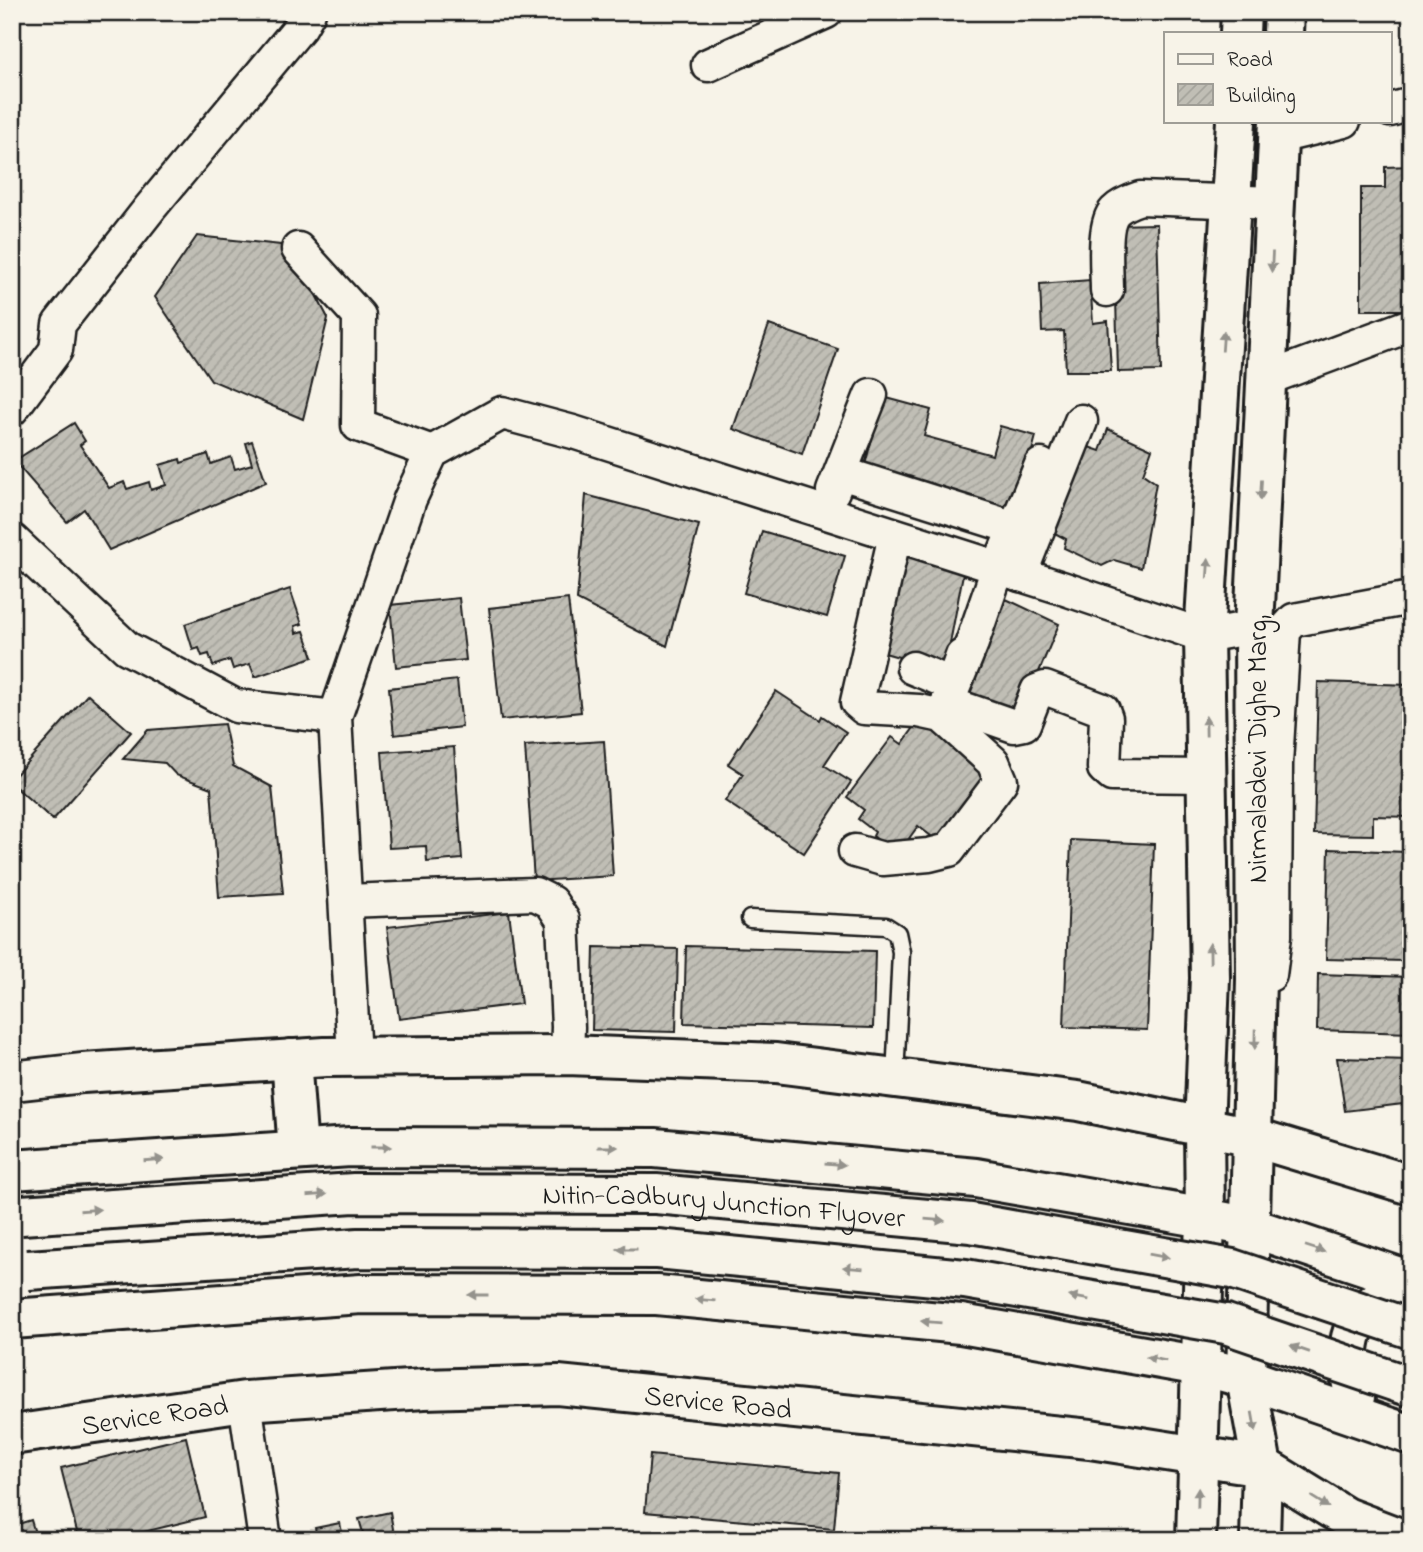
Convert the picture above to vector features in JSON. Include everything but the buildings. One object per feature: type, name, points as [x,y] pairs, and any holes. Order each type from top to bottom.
[{"type":"main road","points":[[1240,32],[1241,12]]},
{"type":"main road","points":[[1283,32],[1284,12]]},
{"type":"main road","name":"Nirmaladevi Dighe Marg,","points":[[1196,1540],[1205,1217],[1204,1129],[1210,978],[1204,636],[1236,122]]},
{"type":"main road","name":"Nirmaladevi Dighe Marg,","points":[[1260,1540],[1262,1466],[1246,1378],[1256,979],[1254,628],[1278,129]]},
{"type":"main road","points":[[12,1081],[83,1073],[354,1057],[567,1055],[776,1063],[1079,1101],[1252,1137],[1411,1185]]},
{"type":"main road","points":[[291,1059],[298,1150]]},
{"type":"main road","points":[[12,1170],[350,1147],[656,1147],[976,1178],[1205,1217],[1250,1227],[1411,1283]]},
{"type":"main road","name":"Nitin-Cadbury Junction Flyover","points":[[17,1216],[354,1193],[656,1194],[971,1223],[1232,1269],[1411,1329]]},
{"type":"main road","name":"Nitin-Cadbury Junction Flyover","points":[[20,1272],[358,1248],[657,1249],[965,1279],[1226,1324],[1411,1387]]},
{"type":"main road","points":[[1361,1418],[1352,1387],[1349,1347],[1352,1328],[1372,1303],[1411,1283]]},
{"type":"main road","points":[[12,1319],[361,1294],[657,1295],[961,1324],[1201,1366],[1246,1378],[1411,1435]]},
{"type":"main road","name":"Service Road","points":[[12,1435],[244,1401],[424,1389],[558,1385],[1090,1439],[1262,1466],[1345,1517],[1405,1540]]},
{"type":"street","points":[[12,410],[57,350],[59,324],[150,208],[301,26],[309,12]]},
{"type":"street","points":[[708,65],[826,12]]},
{"type":"street","points":[[1392,109],[1411,104]]},
{"type":"street","points":[[1278,129],[1335,122]]},
{"type":"street","points":[[1107,290],[1108,225],[1122,206],[1140,198],[1275,204]]},
{"type":"street","points":[[298,249],[359,316],[358,425],[432,452]]},
{"type":"street","points":[[1266,379],[1411,325]]},
{"type":"street","points":[[825,512],[872,395]]},
{"type":"street","points":[[354,1057],[335,717],[410,499],[432,452],[502,413],[573,432],[825,512],[1204,636],[1254,628]]},
{"type":"street","points":[[895,535],[857,702],[863,708],[919,711],[951,693],[970,634],[963,619],[997,568],[1081,421]]},
{"type":"street","points":[[997,568],[1041,465]]},
{"type":"street","points":[[841,473],[1015,528]]},
{"type":"street","points":[[12,540],[127,648],[236,706],[335,717]]},
{"type":"street","points":[[1256,979],[1270,975],[1275,936],[1276,764],[1284,631],[1294,620],[1411,598]]},
{"type":"street","points":[[855,851],[883,859],[929,855],[949,850],[1001,781],[993,761],[942,680],[913,668]]},
{"type":"street","points":[[951,693],[1014,726],[1024,723],[1037,691],[1045,688],[1103,710],[1106,718],[1104,768],[1112,775],[1207,776]]},
{"type":"street","points":[[346,901],[535,894],[551,902],[563,920],[567,1055]]},
{"type":"street","points":[[244,1401],[265,1540]]},
{"type":"lane","points":[[750,919],[886,926],[897,933],[901,953],[895,1078]]}]
